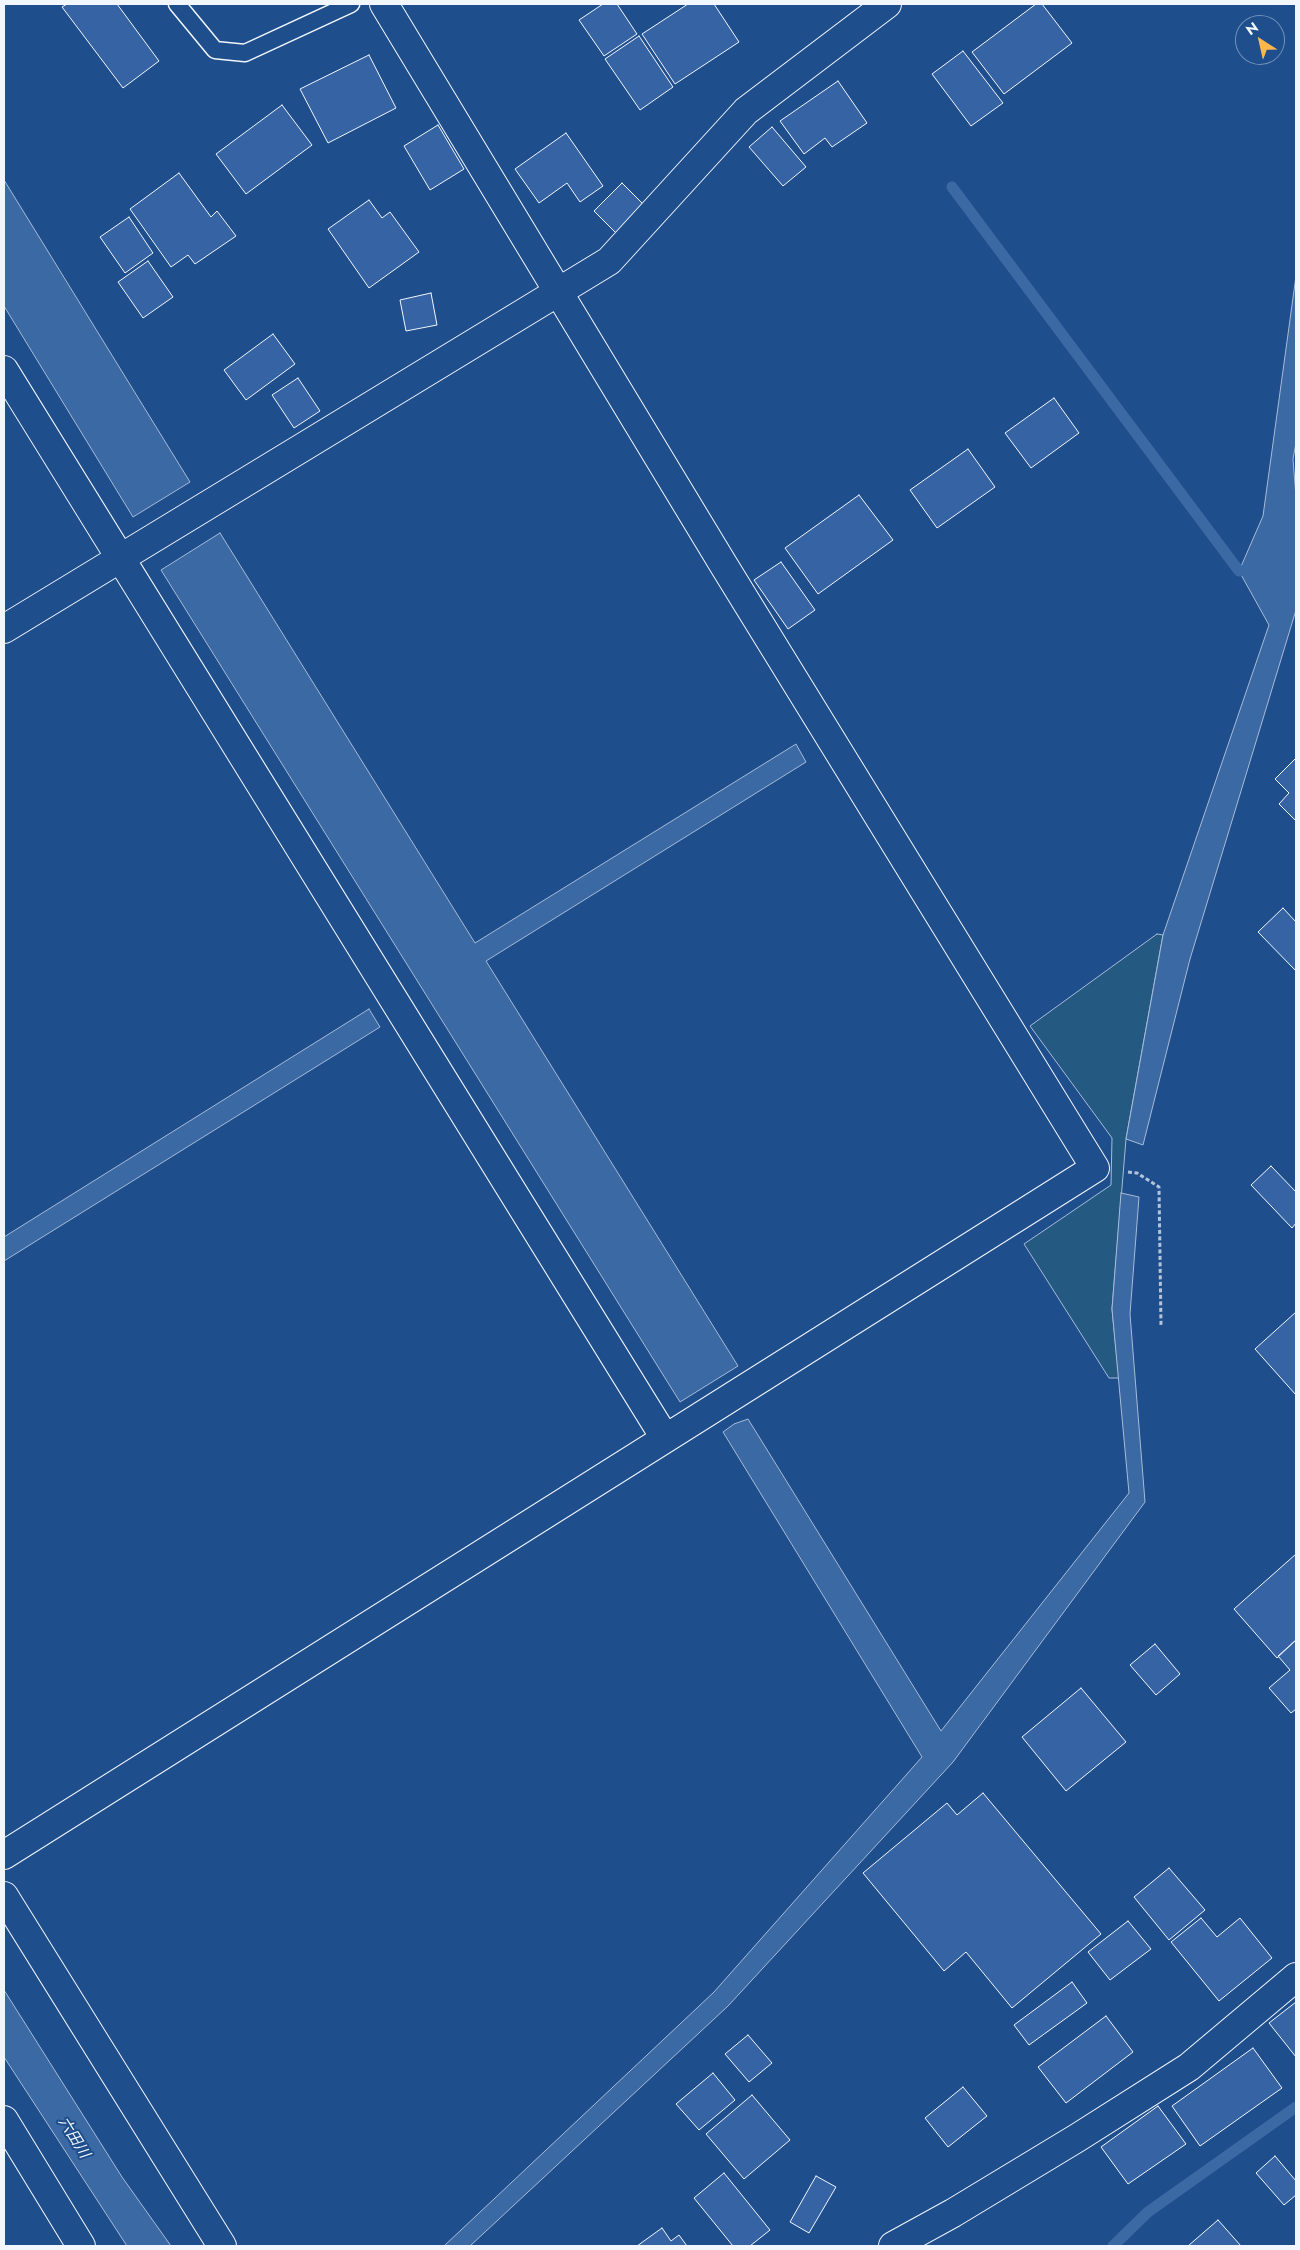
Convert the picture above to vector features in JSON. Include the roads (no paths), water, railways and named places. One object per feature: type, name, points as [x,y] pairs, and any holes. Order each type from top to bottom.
[{"type":"street","points":[[4,1855],[1095,1168],[728,572],[384,4]]},
{"type":"street","points":[[4,630],[609,261],[746,111],[887,4]]},
{"type":"street","points":[[4,370],[665,1438]]},
{"type":"street","points":[[4,1896],[222,2246]]},
{"type":"street","points":[[893,2246],[969,2203],[1189,2068],[1296,1977]]},
{"type":"street","points":[[4,2120],[81,2246]]},
{"type":"lane","points":[[177,4],[216,50],[245,53],[351,4]]},
{"type":"water","points":[[4,180],[190,482],[133,517],[4,306]]},
{"type":"water","points":[[1296,276],[1296,443],[1293,459],[1296,497],[1296,610],[1190,959],[1143,1145],[1126,1139],[1163,935],[1269,625],[1239,571],[1263,516]]},
{"type":"water","points":[[220,533],[475,943],[796,744],[806,762],[486,961],[738,1366],[680,1402],[161,570]]},
{"type":"water","points":[[369,1009],[380,1027],[4,1261],[4,1237]]},
{"type":"water","points":[[1121,1193],[1139,1197],[1130,1314],[1145,1502],[953,1762],[728,2006],[470,2246],[444,2246],[714,1992],[922,1757],[723,1432],[734,1424],[748,1419],[941,1731],[1129,1493],[1112,1309]]},
{"type":"water","name":"六田川","points":[[4,1990],[122,2177],[171,2246],[127,2246],[4,2057]]},
{"type":"waterway","points":[[952,187],[1239,571]]},
{"type":"waterway","points":[[1113,2246],[1148,2212],[1296,2107]]}]
